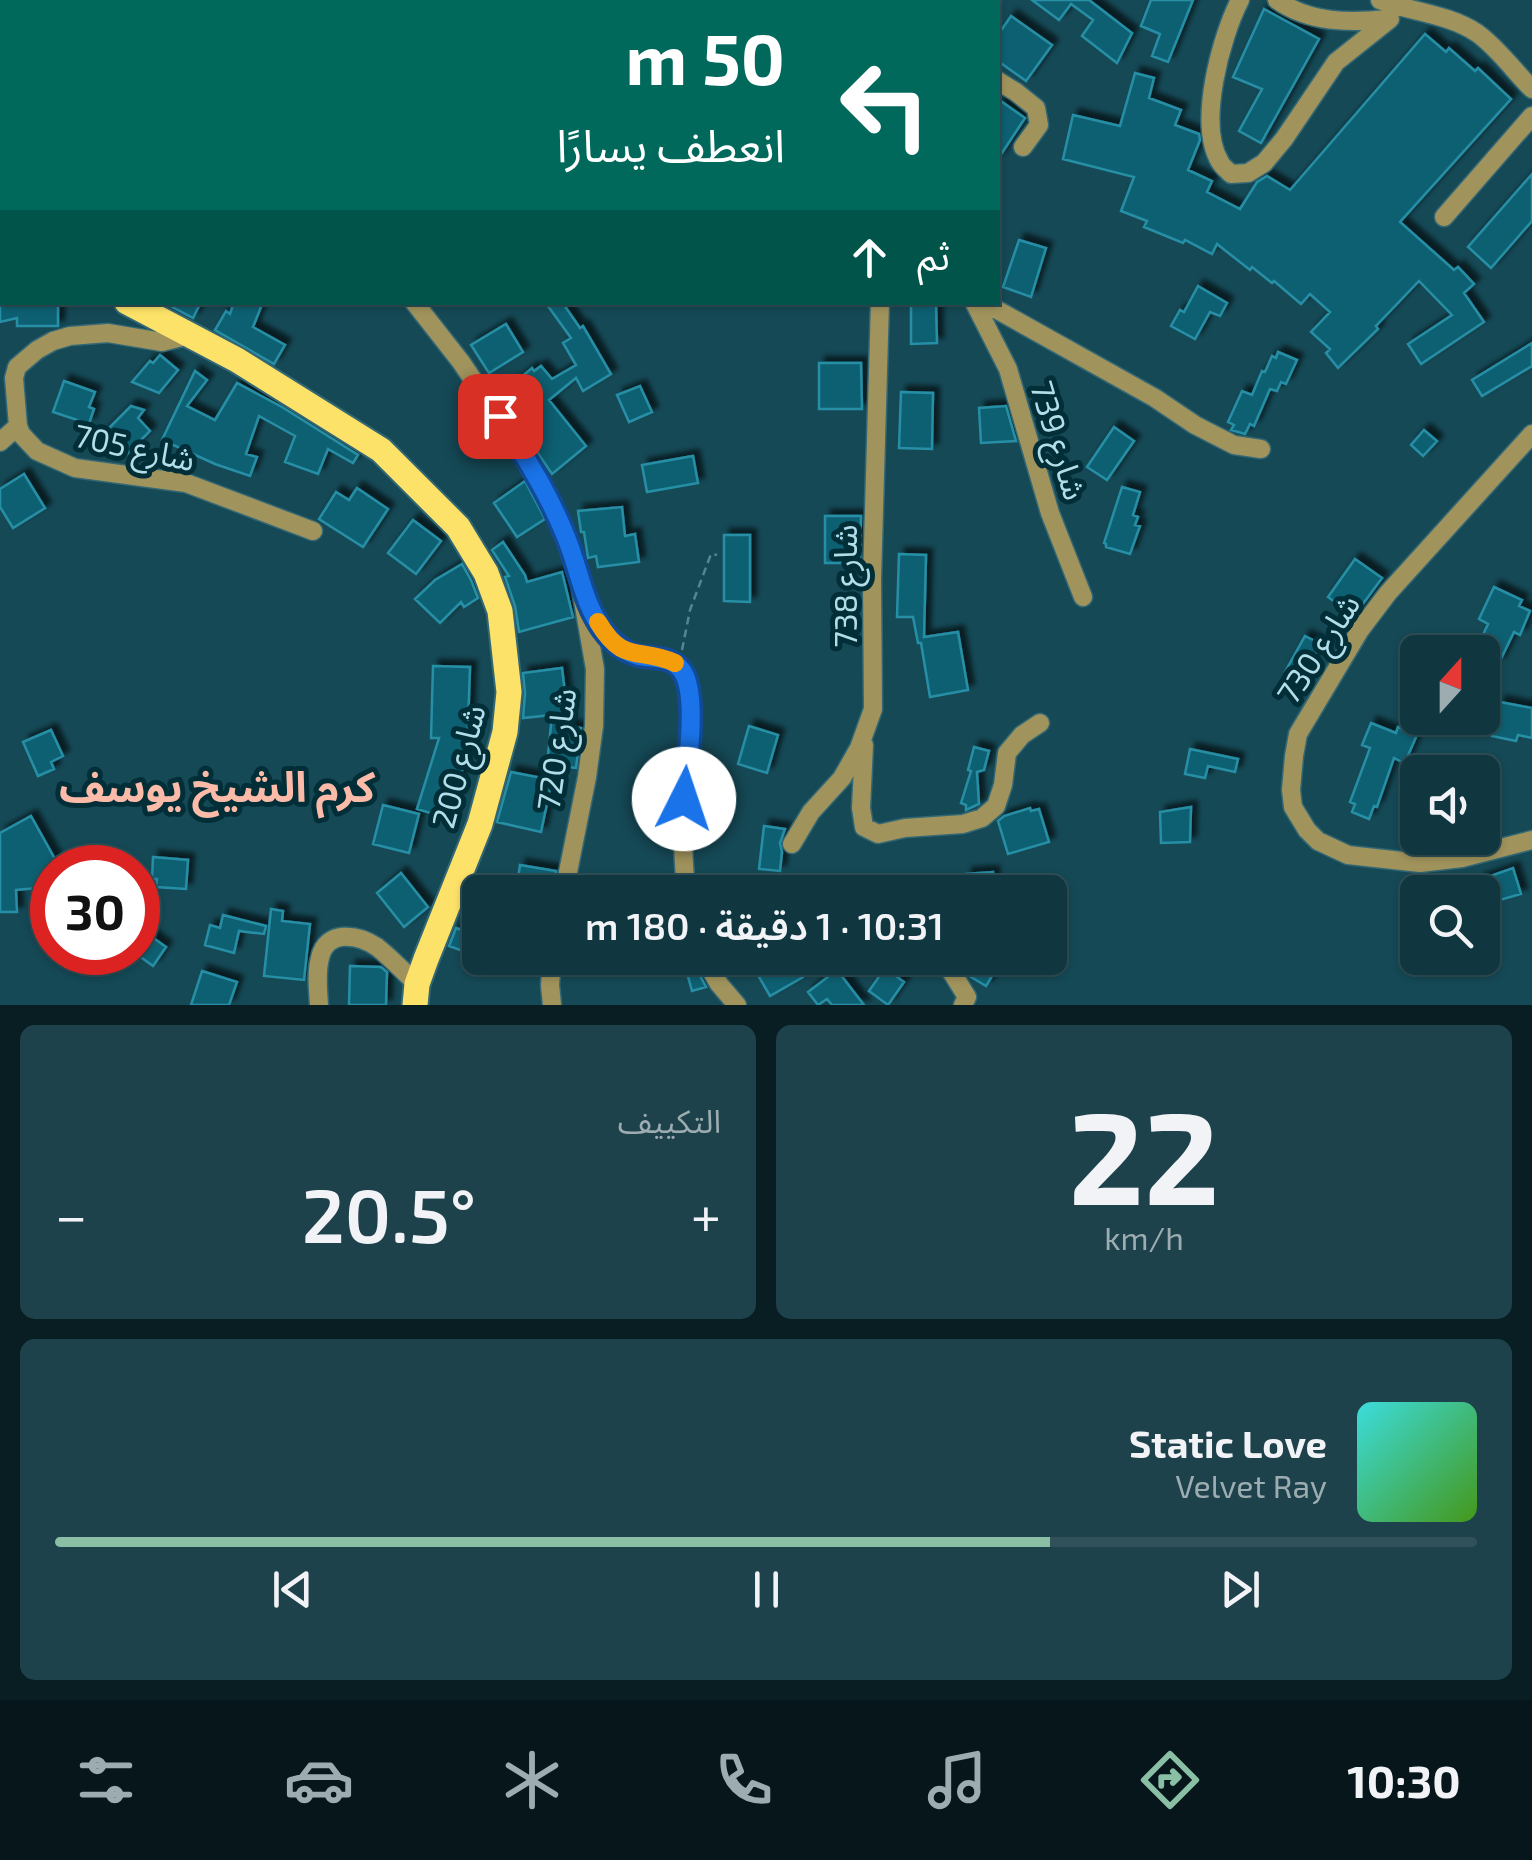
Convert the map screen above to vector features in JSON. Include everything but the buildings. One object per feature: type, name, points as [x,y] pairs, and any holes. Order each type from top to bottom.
[{"type":"main road","name":"شارع 200","points":[[133,305],[236,360],[380,450],[458,528],[486,573],[500,610],[509,692],[504,732],[480,824],[439,922],[416,995]]},
{"type":"street","points":[[1240,0],[1218,54],[1210,112],[1220,164],[1232,174],[1248,174],[1264,162],[1336,62],[1398,14]]},
{"type":"street","points":[[1277,0],[1290,10],[1356,22],[1398,14],[1441,18],[1476,32],[1532,90]]},
{"type":"street","points":[[1380,0],[1398,14]]},
{"type":"street","points":[[1000,82],[1036,108],[1039,125],[1023,147]]},
{"type":"street","points":[[1444,217],[1532,116]]},
{"type":"street","name":"شارع 720","points":[[416,305],[461,362],[526,458],[552,504],[580,578],[595,670],[594,711],[567,875]]},
{"type":"street","name":"شارع 738","points":[[792,844],[811,812],[838,785],[865,734],[874,698],[872,579],[880,305]]},
{"type":"street","name":"شارع 739","points":[[976,305],[1008,369],[1050,513],[1083,597]]},
{"type":"street","points":[[987,305],[1155,398],[1195,425],[1234,445],[1261,449]]},
{"type":"street","points":[[0,442],[18,426],[14,378],[17,368],[53,341],[108,333],[162,342],[190,335]]},
{"type":"street","name":"شارع 705","points":[[18,426],[38,451],[76,468],[186,483],[313,531]]},
{"type":"street","name":"شارع 730","points":[[1532,434],[1388,593],[1360,630],[1298,734],[1292,790],[1293,807],[1307,830],[1318,841],[1348,855],[1420,863],[1462,858],[1532,840]]},
{"type":"street","points":[[580,578],[600,626],[612,642],[637,655],[664,658],[680,666],[689,688],[682,848],[684,875]]},
{"type":"street","points":[[865,734],[862,820],[864,828],[878,834],[964,824],[982,818],[996,806],[1007,753],[1040,722]]},
{"type":"street","points":[[319,1005],[322,951],[330,941],[342,936],[372,944],[416,995]]},
{"type":"street","points":[[551,975],[552,1005]]},
{"type":"street","points":[[714,975],[737,1005]]},
{"type":"street","points":[[953,975],[967,996],[963,1005]]},
{"type":"path","points":[[680,666],[690,610],[710,554],[716,555]]},
{"type":"slow traffic","points":[[598,622],[612,642],[626,651],[675,663]]},
{"type":"district","name":"كرم الشيخ يوسف","points":[[217,785]]},
{"type":"route","points":[[500,416],[552,504],[586,599],[600,626],[612,642],[626,651],[664,658],[680,666],[684,674],[689,688],[689,732],[684,799]]}]
